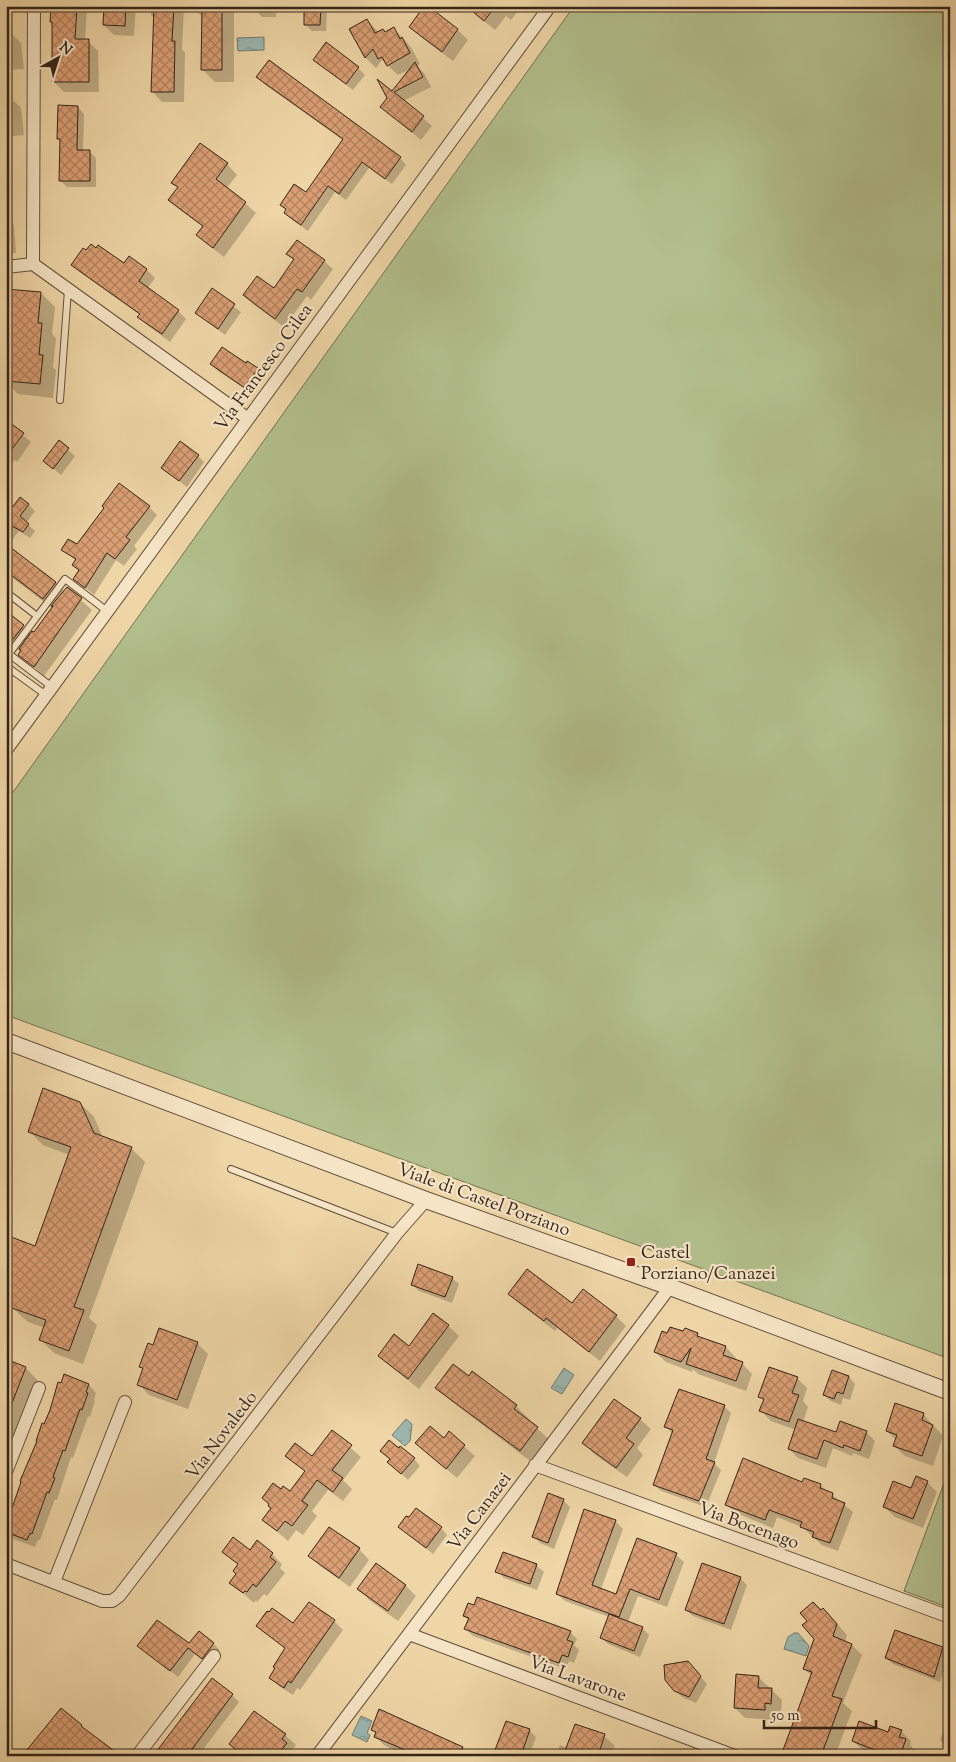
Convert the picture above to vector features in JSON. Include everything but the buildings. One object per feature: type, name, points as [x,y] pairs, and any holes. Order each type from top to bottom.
[{"type":"street","points":[[33,264],[34,6]]},
{"type":"street","name":"Via Francesco Cilea","points":[[6,750],[550,6]]},
{"type":"street","points":[[6,267],[33,264],[247,418]]},
{"type":"street","name":"Viale di Castel Porziano","points":[[6,1041],[426,1200],[670,1287],[950,1392]]},
{"type":"street","name":"Via Novaledo","points":[[6,1564],[102,1601],[112,1601],[122,1593],[397,1233],[426,1200]]},
{"type":"street","name":"Via Canazei","points":[[317,1756],[670,1287]]},
{"type":"street","points":[[6,1472],[38,1388]]},
{"type":"street","points":[[54,1582],[125,1402]]},
{"type":"street","name":"Via Bocenago","points":[[535,1465],[950,1617]]},
{"type":"street","name":"Via Lavarone","points":[[409,1634],[735,1756]]},
{"type":"street","points":[[137,1756],[214,1656]]},
{"type":"lane","points":[[60,400],[68,290]]},
{"type":"lane","points":[[49,691],[9,654],[65,579],[107,611]]},
{"type":"lane","points":[[6,592],[37,616]]},
{"type":"lane","points":[[6,666],[49,691]]},
{"type":"lane","points":[[231,1169],[397,1233]]},
{"type":"green space","points":[[574,6],[950,6],[950,1359],[6,1015],[6,802]]},
{"type":"green space","points":[[950,1467],[950,1608],[904,1591]]},
{"type":"water","points":[[264,37],[264,50],[238,51],[237,38]]},
{"type":"water","points":[[564,1368],[574,1375],[562,1394],[551,1388]]},
{"type":"water","points":[[406,1419],[412,1424],[410,1441],[405,1446],[392,1435]]},
{"type":"water","points":[[798,1633],[809,1646],[806,1656],[784,1649],[788,1637]]},
{"type":"water","points":[[361,1716],[372,1721],[367,1733],[370,1735],[367,1742],[352,1735]]},
{"type":"place","name":"Castel Porziano/Canazei","points":[[631,1262]]}]
